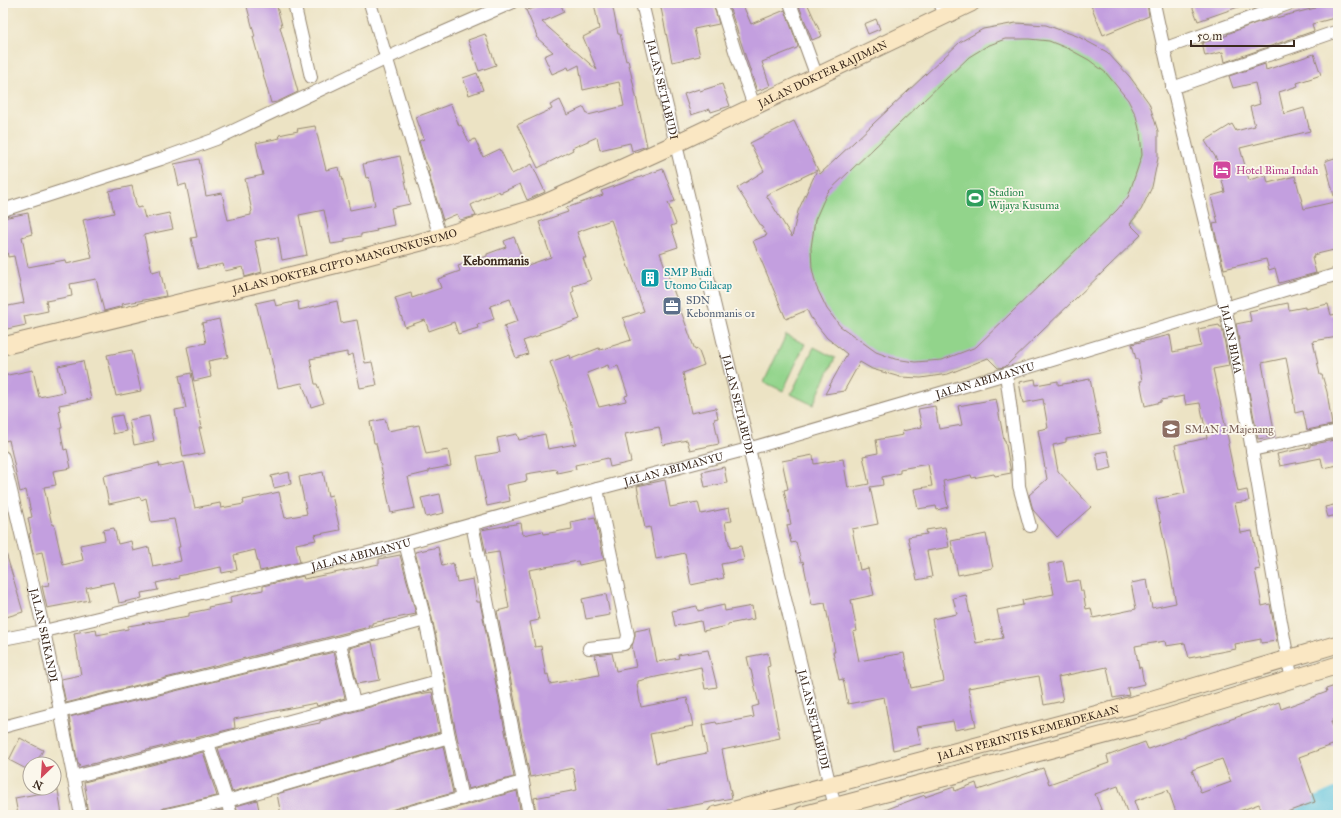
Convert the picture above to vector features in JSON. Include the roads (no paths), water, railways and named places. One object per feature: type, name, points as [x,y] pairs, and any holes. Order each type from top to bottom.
[{"type":"main road","name":"JALAN DOKTER RAJIMAN","points":[[675,144],[817,77],[943,9],[971,3]]},
{"type":"main road","name":"JALAN DOKTER CIPTO MANGUNKUSUMO","points":[[3,346],[334,265],[440,237],[535,208],[675,144]]},
{"type":"main road","name":"JALAN PERINTIS KEMERDEKAAN","points":[[716,815],[1140,703],[1338,644]]},
{"type":"main road","name":"JALAN PERINTIS KEMERDEKAAN","points":[[803,815],[1146,724],[1338,665]]},
{"type":"street","points":[[294,3],[311,77]]},
{"type":"street","points":[[370,3],[440,237]]},
{"type":"street","points":[[3,210],[161,159],[216,139],[511,3]]},
{"type":"street","name":"JALAN SETIABUDI","points":[[642,3],[835,807]]},
{"type":"street","points":[[720,3],[754,106]]},
{"type":"street","points":[[790,3],[817,77]]},
{"type":"street","name":"JALAN BIMA","points":[[1154,3],[1172,88],[1225,308],[1252,450],[1292,680]]},
{"type":"street","points":[[1163,49],[1291,3]]},
{"type":"street","points":[[1172,88],[1338,31]]},
{"type":"street","name":"JALAN ABIMANYU","points":[[3,639],[405,543],[597,489],[748,449],[1006,374],[1338,274]]},
{"type":"street","points":[[1006,374],[1018,464],[1019,486],[1030,526]]},
{"type":"street","points":[[1252,450],[1338,431]]},
{"type":"street","name":"JALAN SRIKANDI","points":[[3,457],[44,630],[81,815]]},
{"type":"street","points":[[589,648],[624,644],[628,636],[597,489]]},
{"type":"street","points":[[472,524],[529,815]]},
{"type":"street","points":[[405,543],[425,620],[462,799]]},
{"type":"street","points":[[3,727],[340,643],[425,620]]},
{"type":"street","points":[[340,643],[354,703]]},
{"type":"street","points":[[73,777],[438,681]]},
{"type":"street","points":[[166,815],[227,801],[449,738]]},
{"type":"street","points":[[208,742],[231,815]]},
{"type":"street","points":[[399,815],[523,782]]},
{"type":"waterway","points":[[1305,815],[1338,800]]},
{"type":"place","name":"Hotel Bima Indah","points":[[1222,170]]},
{"type":"place","name":"Stadion Wijaya Kusuma","points":[[975,198]]},
{"type":"place","name":"SMP Budi Utomo Cilacap","points":[[650,278]]},
{"type":"place","name":"SDN Kebonmanis 01","points":[[672,306]]},
{"type":"place","name":"SMAN 1 Majenang","points":[[1171,429]]},
{"type":"district","name":"Kebonmanis","points":[[496,261]]}]
